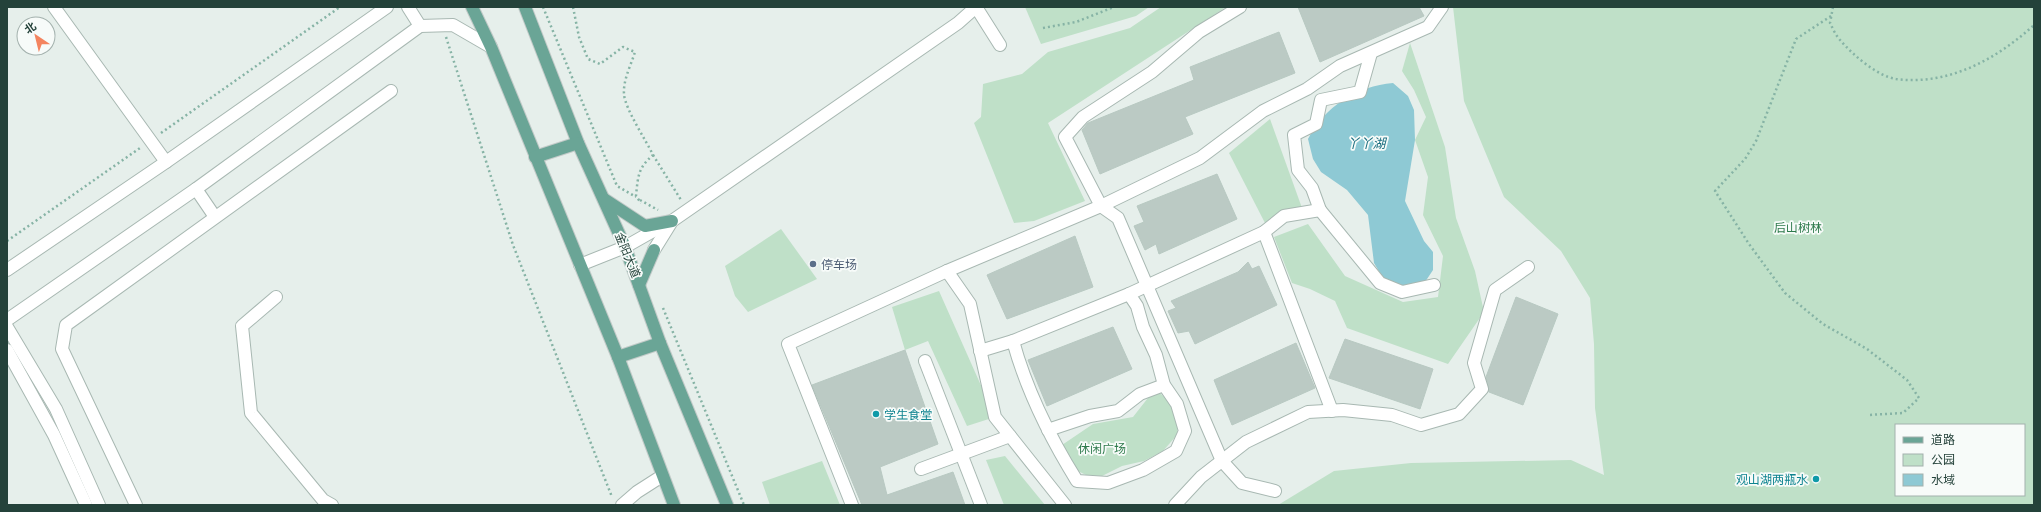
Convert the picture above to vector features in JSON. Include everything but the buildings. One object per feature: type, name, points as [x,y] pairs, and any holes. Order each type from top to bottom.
[{"type":"main road","points":[[472,7],[490,47],[618,357],[674,505]]},
{"type":"main road","name":"金阳大道","points":[[525,7],[578,142],[624,246],[660,343],[727,505]]},
{"type":"main road","points":[[535,157],[578,142]]},
{"type":"main road","points":[[604,199],[645,226],[672,221]]},
{"type":"main road","points":[[639,285],[654,250]]},
{"type":"main road","points":[[618,357],[660,343]]},
{"type":"street","points":[[54,7],[166,162]]},
{"type":"street","points":[[7,270],[166,162],[387,7]]},
{"type":"street","points":[[408,7],[420,26]]},
{"type":"street","points":[[580,265],[624,246],[672,221],[958,23],[976,7],[1000,45]]},
{"type":"street","points":[[1240,7],[1199,32],[1152,72],[1083,117],[1065,137],[1101,206],[1118,218],[1222,461],[1242,483],[1275,491]]},
{"type":"street","points":[[852,505],[788,344],[947,271],[1101,206],[1200,158],[1263,111],[1307,89],[1340,66],[1428,26],[1442,7]]},
{"type":"street","points":[[7,320],[196,189],[420,26],[453,25],[490,47]]},
{"type":"street","points":[[1371,52],[1360,92],[1321,100],[1316,124],[1294,135],[1298,170],[1312,188],[1320,210],[1380,283],[1402,292],[1434,285]]},
{"type":"street","points":[[136,505],[62,349],[66,325],[391,91]]},
{"type":"street","points":[[196,189],[214,217]]},
{"type":"street","points":[[980,351],[1013,341],[1129,294],[1264,232],[1284,216],[1320,210]]},
{"type":"street","points":[[654,250],[672,221]]},
{"type":"street","points":[[1264,232],[1332,411]]},
{"type":"street","points":[[1175,505],[1201,477],[1246,442],[1308,412],[1343,410],[1392,415],[1421,425],[1459,414],[1482,389],[1474,363],[1495,290],[1528,267]]},
{"type":"street","points":[[947,271],[970,304],[995,417],[1065,505]]},
{"type":"street","points":[[1013,341],[1023,378],[1048,430],[1077,481],[1108,483],[1143,470],[1176,451],[1185,431],[1177,404],[1164,385],[1156,355],[1143,327],[1137,306],[1129,294]]},
{"type":"street","points":[[276,297],[242,326],[251,413],[323,500],[332,505]]},
{"type":"street","points":[[7,327],[56,409],[99,505]]},
{"type":"street","points":[[7,350],[54,435],[86,505]]},
{"type":"street","points":[[925,361],[981,505]]},
{"type":"street","points":[[1048,430],[1090,416],[1118,411],[1140,394],[1164,385]]},
{"type":"street","points":[[921,469],[1010,436]]},
{"type":"street","points":[[617,502],[637,492],[662,476]]},
{"type":"path","points":[[7,241],[340,7]]},
{"type":"path","points":[[543,7],[617,186],[662,213],[672,221]]},
{"type":"path","points":[[573,7],[579,37],[588,59],[600,64],[623,47],[635,52],[628,73],[624,94],[629,109],[653,155],[681,200]]},
{"type":"path","points":[[1043,28],[1076,22],[1114,7]]},
{"type":"path","points":[[1833,7],[1830,23],[1840,40],[1868,66],[1894,79],[1924,80],[1962,72],[1992,57],[2034,25]]},
{"type":"path","points":[[1831,16],[1796,39],[1756,141],[1745,159],[1715,191],[1749,244],[1785,293],[1823,324],[1867,349],[1907,380],[1919,398],[1903,413],[1868,415]]},
{"type":"path","points":[[442,26],[513,245],[617,502]]},
{"type":"path","points":[[641,203],[636,196],[638,177],[642,164],[653,155]]},
{"type":"path","points":[[660,302],[744,505]]},
{"type":"green space","points":[[1025,7],[1149,7],[1136,16],[1041,44]]},
{"type":"green space","points":[[1161,7],[1226,7],[1048,123],[1085,201],[1034,221],[1014,223],[974,123],[981,117],[983,84],[1022,74],[1048,52],[1130,28]]},
{"type":"green space","name":"后山树林","points":[[1453,7],[2034,7],[2034,505],[1278,505],[1334,471],[1411,463],[1571,460],[1604,475],[1595,408],[1594,344],[1590,298],[1561,251],[1504,197],[1464,101]]},
{"type":"green space","points":[[1410,43],[1445,147],[1456,218],[1475,271],[1484,312],[1448,364],[1347,328],[1335,301],[1310,289],[1292,283],[1274,237],[1308,224],[1345,276],[1403,302],[1438,297],[1443,256],[1423,215],[1428,177],[1415,140],[1426,117],[1414,90],[1402,71]]},
{"type":"green space","points":[[1270,119],[1302,208],[1265,223],[1229,153]]},
{"type":"green space","points":[[781,229],[817,279],[748,312],[735,296],[725,266]]},
{"type":"green space","points":[[939,291],[995,417],[967,426],[928,341],[905,350],[892,307]]},
{"type":"green space","name":"休闲广场","points":[[1155,389],[1168,400],[1179,415],[1177,435],[1163,451],[1144,461],[1122,466],[1102,476],[1086,475],[1072,468],[1062,445],[1093,424],[1133,417]]},
{"type":"green space","points":[[1005,456],[1045,505],[1004,505],[986,460]]},
{"type":"green space","points":[[822,461],[840,505],[770,505],[762,482]]},
{"type":"water","name":"丫丫湖","points":[[1393,83],[1408,96],[1414,110],[1415,140],[1405,201],[1424,241],[1433,252],[1433,270],[1423,285],[1406,288],[1383,278],[1374,263],[1368,215],[1347,190],[1321,172],[1313,159],[1308,139],[1323,117],[1343,100],[1367,89]]},
{"type":"place","name":"停车场","points":[[813,264]]},
{"type":"place","name":"学生食堂","points":[[876,414]]},
{"type":"place","name":"观山湖两瓶水","points":[[1816,479]]}]
